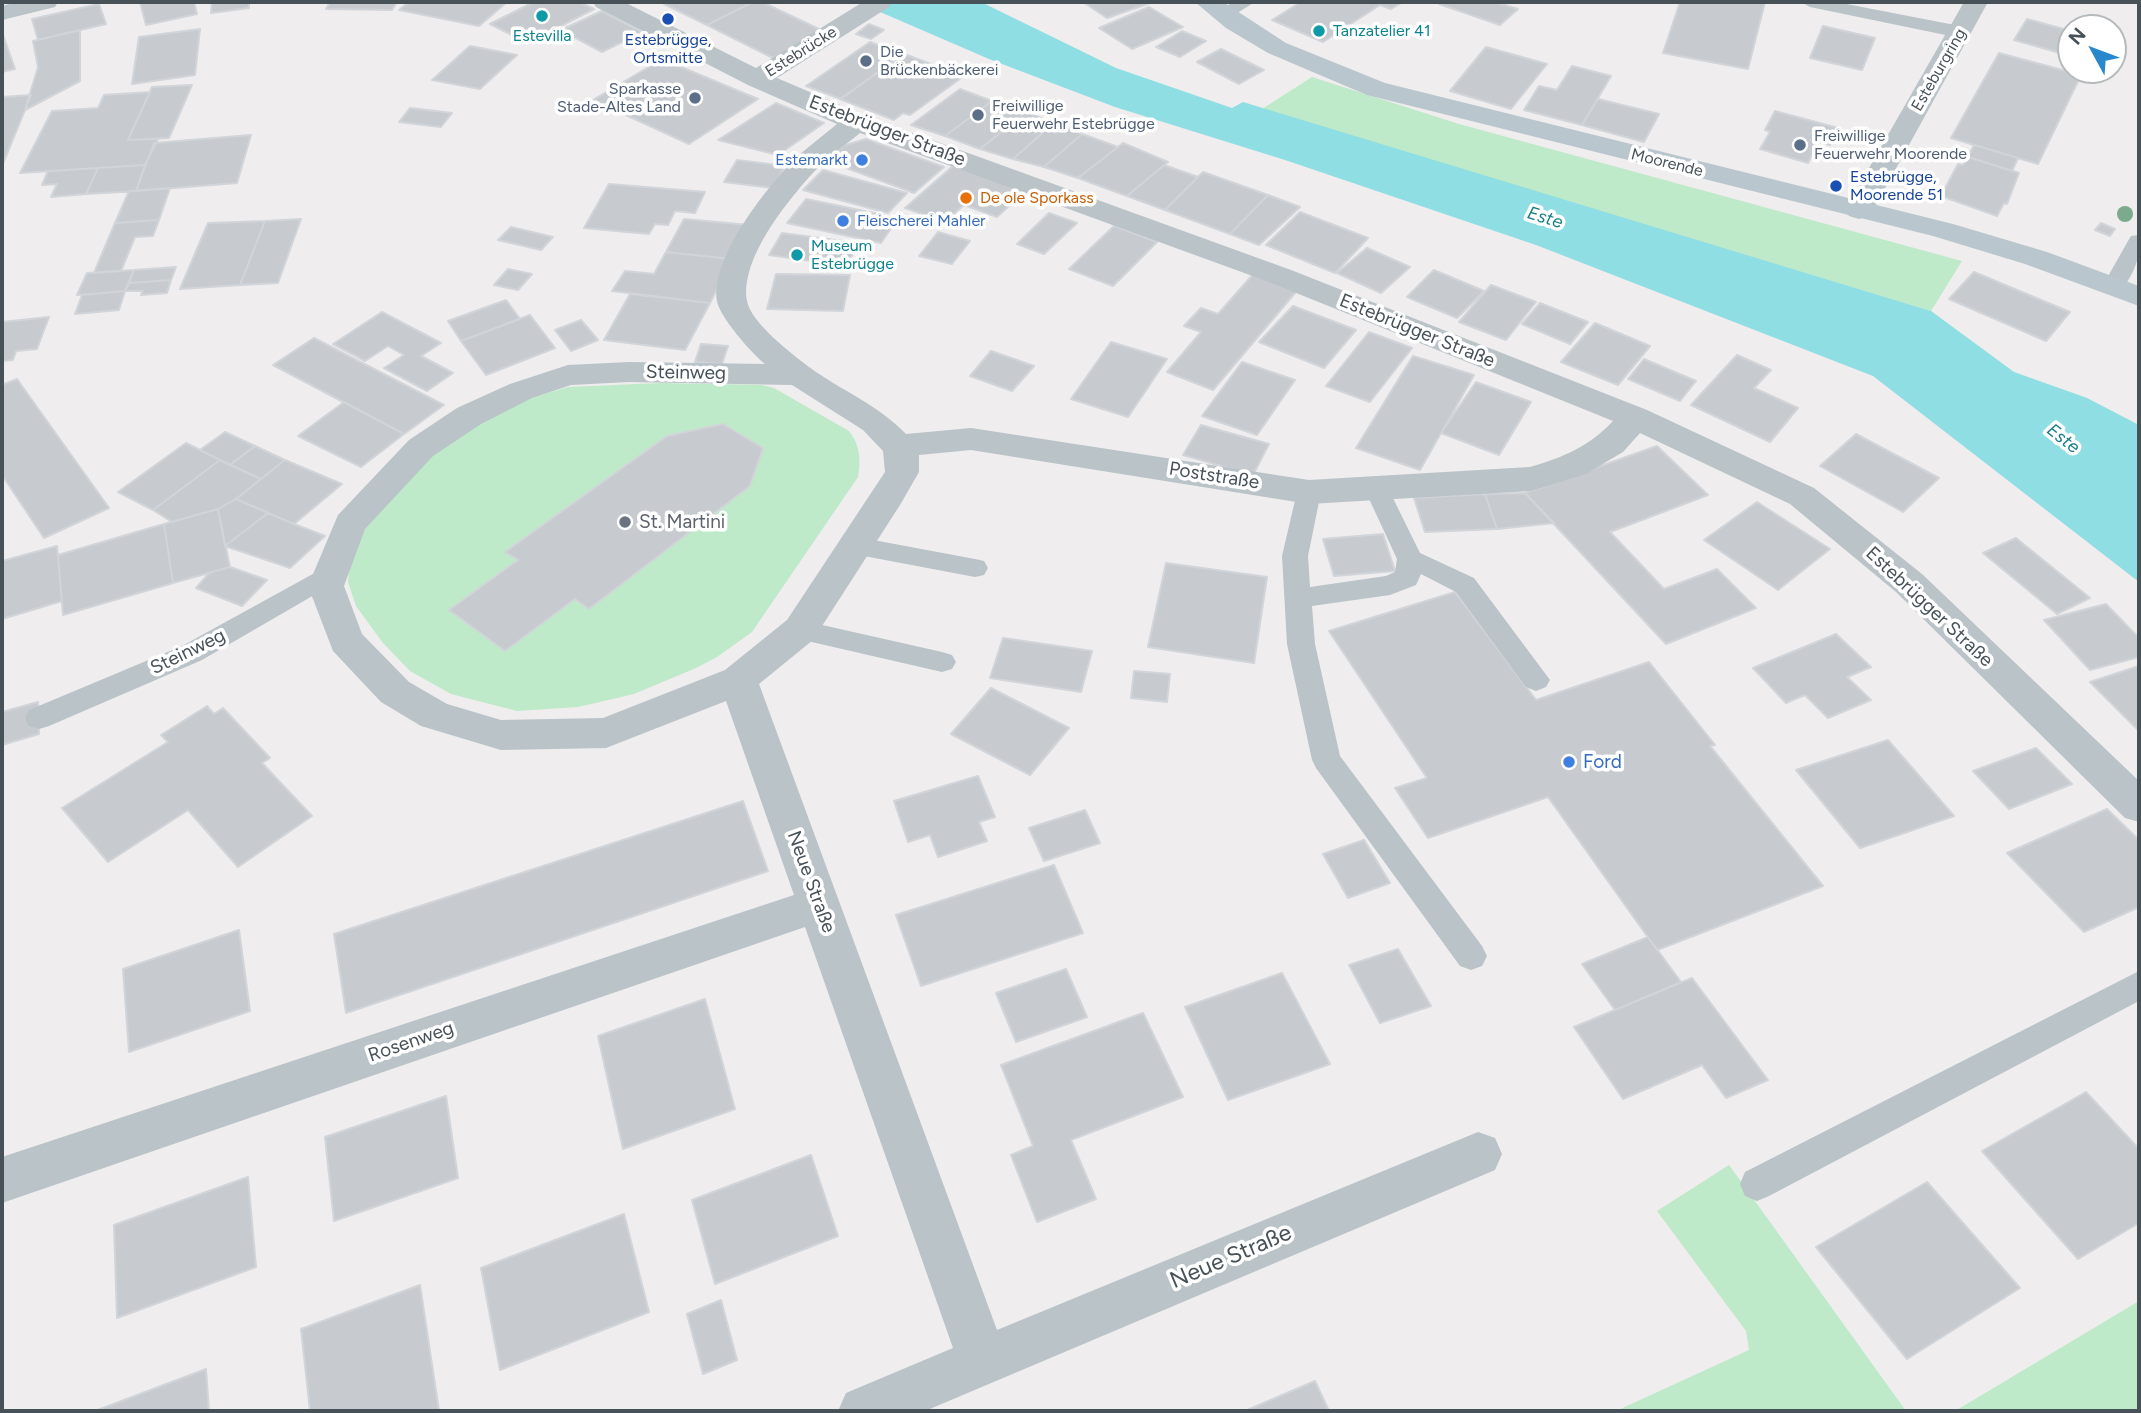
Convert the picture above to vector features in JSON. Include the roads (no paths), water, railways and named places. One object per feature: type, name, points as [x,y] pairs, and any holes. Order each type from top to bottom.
[{"type":"street","points":[[2,13],[46,2]]},
{"type":"street","name":"Estebrügger Straße","points":[[606,2],[757,79],[856,122],[1280,276],[1635,418],[1802,496],[1909,583],[2139,806]]},
{"type":"street","name":"Esteburgring","points":[[1859,210],[1976,2]]},
{"type":"street","name":"Moorende","points":[[1226,6],[1277,48],[1376,89],[1943,230],[2000,247],[2126,292]]},
{"type":"street","name":"Estebrücke","points":[[757,79],[869,8]]},
{"type":"street","points":[[738,680],[800,630],[857,546],[902,472],[902,456],[898,446],[874,422],[799,375],[768,350],[748,329],[732,302],[735,270],[745,242],[802,167],[856,122]]},
{"type":"street","name":"Steinweg","points":[[738,680],[606,733],[501,735],[435,715],[395,692],[346,641],[326,586],[350,524],[421,448],[469,416],[521,391],[568,376],[592,374],[629,372],[799,375]]},
{"type":"street","name":"Poststraße","points":[[898,446],[971,439],[1309,492],[1531,479],[1574,466],[1611,444],[1635,418]]},
{"type":"street","name":"Neue Straße","points":[[738,680],[984,1361]]},
{"type":"street","name":"Rosenweg","points":[[2,1180],[820,904]]},
{"type":"street","name":"Neue Straße","points":[[864,1411],[1478,1154]]},
{"type":"lane","points":[[1810,2],[1960,32]]},
{"type":"lane","points":[[2126,292],[2139,241]]},
{"type":"lane","points":[[1298,598],[1390,585],[1406,578],[1410,559],[1376,488]]},
{"type":"lane","points":[[1309,492],[1295,556],[1301,644],[1326,760],[1471,956]]},
{"type":"lane","points":[[857,546],[975,568]]},
{"type":"lane","points":[[1410,559],[1465,585],[1536,680]]},
{"type":"lane","name":"Steinweg","points":[[39,718],[192,653],[331,573]]},
{"type":"lane","points":[[800,630],[942,662]]},
{"type":"lane","points":[[1757,1184],[2139,985]]},
{"type":"water","name":"Este","points":[[857,2],[981,2],[1116,68],[1232,108],[1243,102],[1931,311],[2014,372],[2087,398],[2139,425],[2139,582],[1873,376],[1536,245],[1285,160],[1115,107],[989,59]]},
{"type":"place","name":"Estevilla","points":[[542,16]]},
{"type":"place","name":"Estebrügge, Ortsmitte","points":[[668,19]]},
{"type":"place","name":"Tanzatelier 41","points":[[1319,31]]},
{"type":"place","name":"Die Brückenbäckerei","points":[[866,61]]},
{"type":"place","name":"Sparkasse Stade-Altes Land","points":[[695,98]]},
{"type":"place","name":"Freiwillige Feuerwehr Estebrügge","points":[[978,115]]},
{"type":"place","name":"Freiwillige Feuerwehr Moorende","points":[[1800,145]]},
{"type":"place","name":"Estemarkt","points":[[862,160]]},
{"type":"place","name":"Estebrügge, Moorende 51","points":[[1836,186]]},
{"type":"place","name":"De ole Sporkass","points":[[966,198]]},
{"type":"place","name":"Fleischerei Mahler","points":[[843,221]]},
{"type":"place","name":"Museum Estebrügge","points":[[797,255]]},
{"type":"place","name":"St. Martini","points":[[625,522]]},
{"type":"place","name":"Ford","points":[[1569,762]]}]
